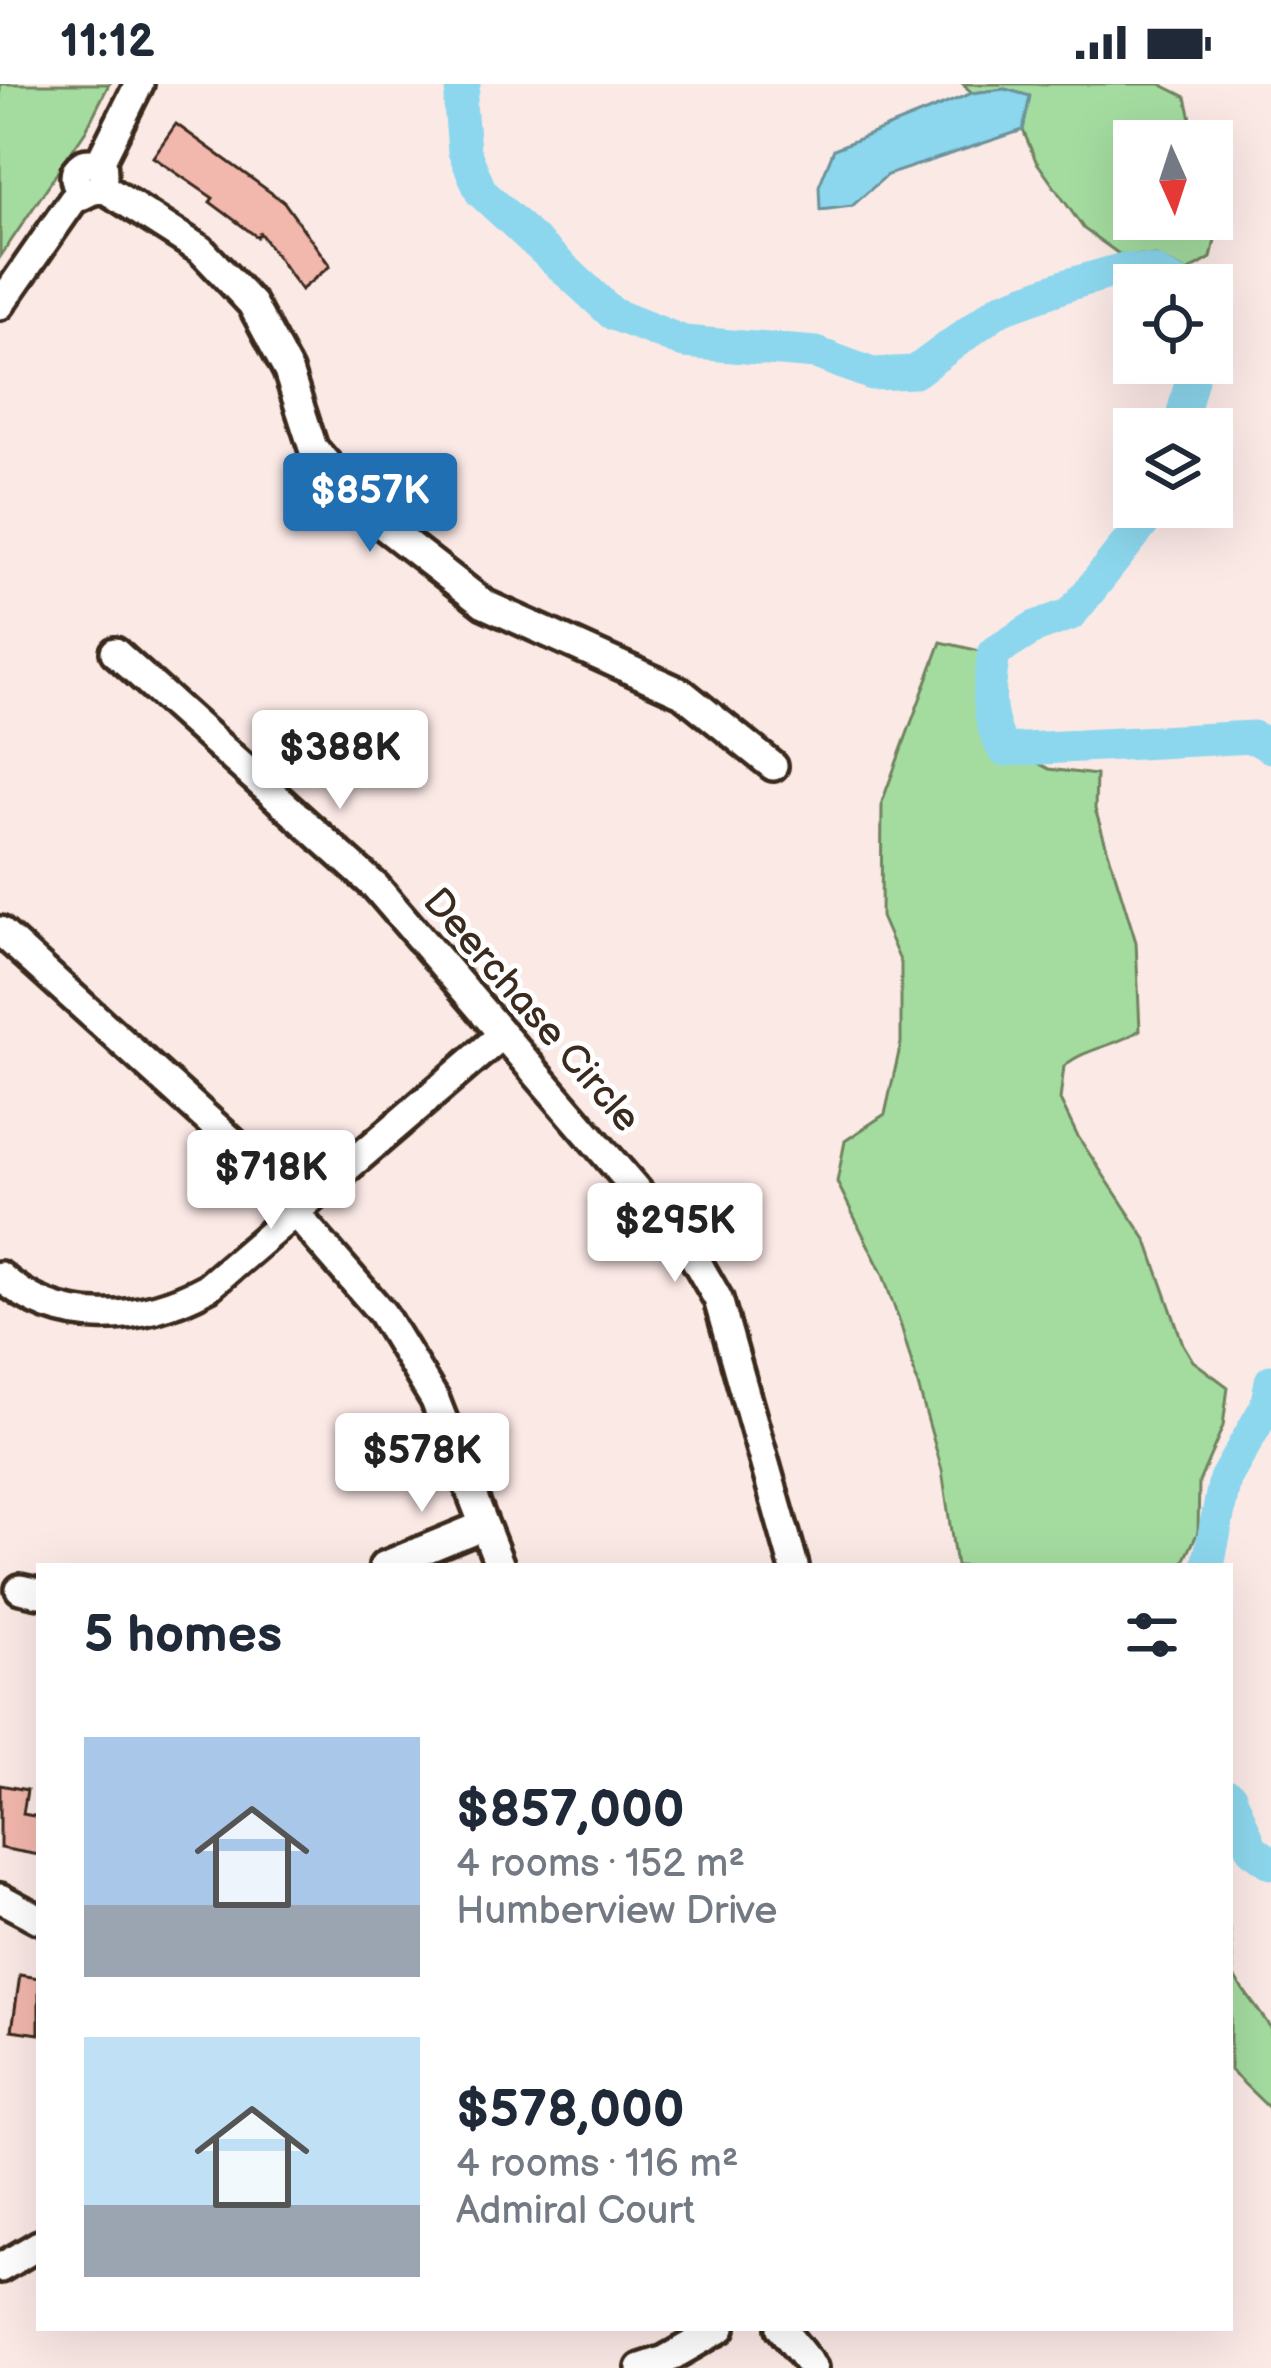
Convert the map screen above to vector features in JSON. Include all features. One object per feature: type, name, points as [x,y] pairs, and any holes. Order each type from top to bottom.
[{"type":"street","points":[[0,305],[93,180],[139,84]]},
{"type":"street","points":[[93,180],[202,250],[252,304],[288,371],[313,448],[375,519],[484,604],[682,693],[773,766]]},
{"type":"street","name":"Deerchase Circle","points":[[115,652],[376,887],[708,1277],[793,1563]]},
{"type":"street","points":[[0,931],[196,1106],[382,1313],[416,1363],[499,1563]]},
{"type":"street","points":[[0,1276],[44,1304],[82,1315],[142,1313],[177,1304],[208,1286],[503,1034]]},
{"type":"street","points":[[391,1563],[484,1525]]},
{"type":"street","points":[[0,1898],[36,1916]]},
{"type":"street","points":[[3,2257],[36,2246]]},
{"type":"street","points":[[640,2368],[665,2360],[716,2331]]},
{"type":"street","points":[[783,2331],[814,2368]]},
{"type":"green space","points":[[0,84],[109,84],[86,130],[0,257]]},
{"type":"green space","points":[[963,84],[1160,84],[1186,97],[1191,120],[1113,120],[1113,240],[1215,240],[1211,258],[1201,264],[1172,264],[1156,256],[1119,254],[1084,229],[1036,161],[1023,130],[1029,96],[1005,89],[972,93]]},
{"type":"green space","points":[[941,642],[1002,656],[979,707],[987,735],[1049,769],[1096,775],[1095,809],[1136,942],[1140,1030],[1064,1066],[1060,1100],[1077,1135],[1147,1241],[1183,1344],[1193,1361],[1228,1387],[1223,1426],[1199,1482],[1198,1532],[1183,1563],[956,1563],[942,1470],[902,1329],[883,1275],[837,1182],[845,1141],[885,1114],[901,1043],[901,963],[881,917],[882,802]]},
{"type":"green space","points":[[1233,1964],[1234,1977],[1271,2028],[1271,2110],[1233,2073]]},
{"type":"water","points":[[1005,89],[1030,96],[1023,130],[887,175],[852,206],[820,210],[819,186],[834,149],[972,93]]},
{"type":"building","points":[[176,124],[284,202],[330,266],[301,290],[260,233],[257,237],[210,202],[213,198],[153,157]]},
{"type":"building","points":[[0,1785],[27,1790],[23,1814],[36,1816],[36,1854],[0,1848]]},
{"type":"building","points":[[20,1975],[36,1978],[36,2034],[12,2030]]},
{"type":"waterway","points":[[464,84],[460,104],[464,151],[481,192],[613,314],[684,342],[816,353],[872,374],[915,372],[1000,309],[1113,272]]},
{"type":"waterway","points":[[1184,408],[1191,384]]},
{"type":"waterway","points":[[1139,528],[1071,614],[1035,627],[994,653],[990,703],[1004,750],[1253,737],[1271,747]]},
{"type":"waterway","points":[[1209,1563],[1225,1479],[1266,1407],[1271,1381]]},
{"type":"waterway","points":[[1233,1803],[1252,1849],[1271,1863]]}]
